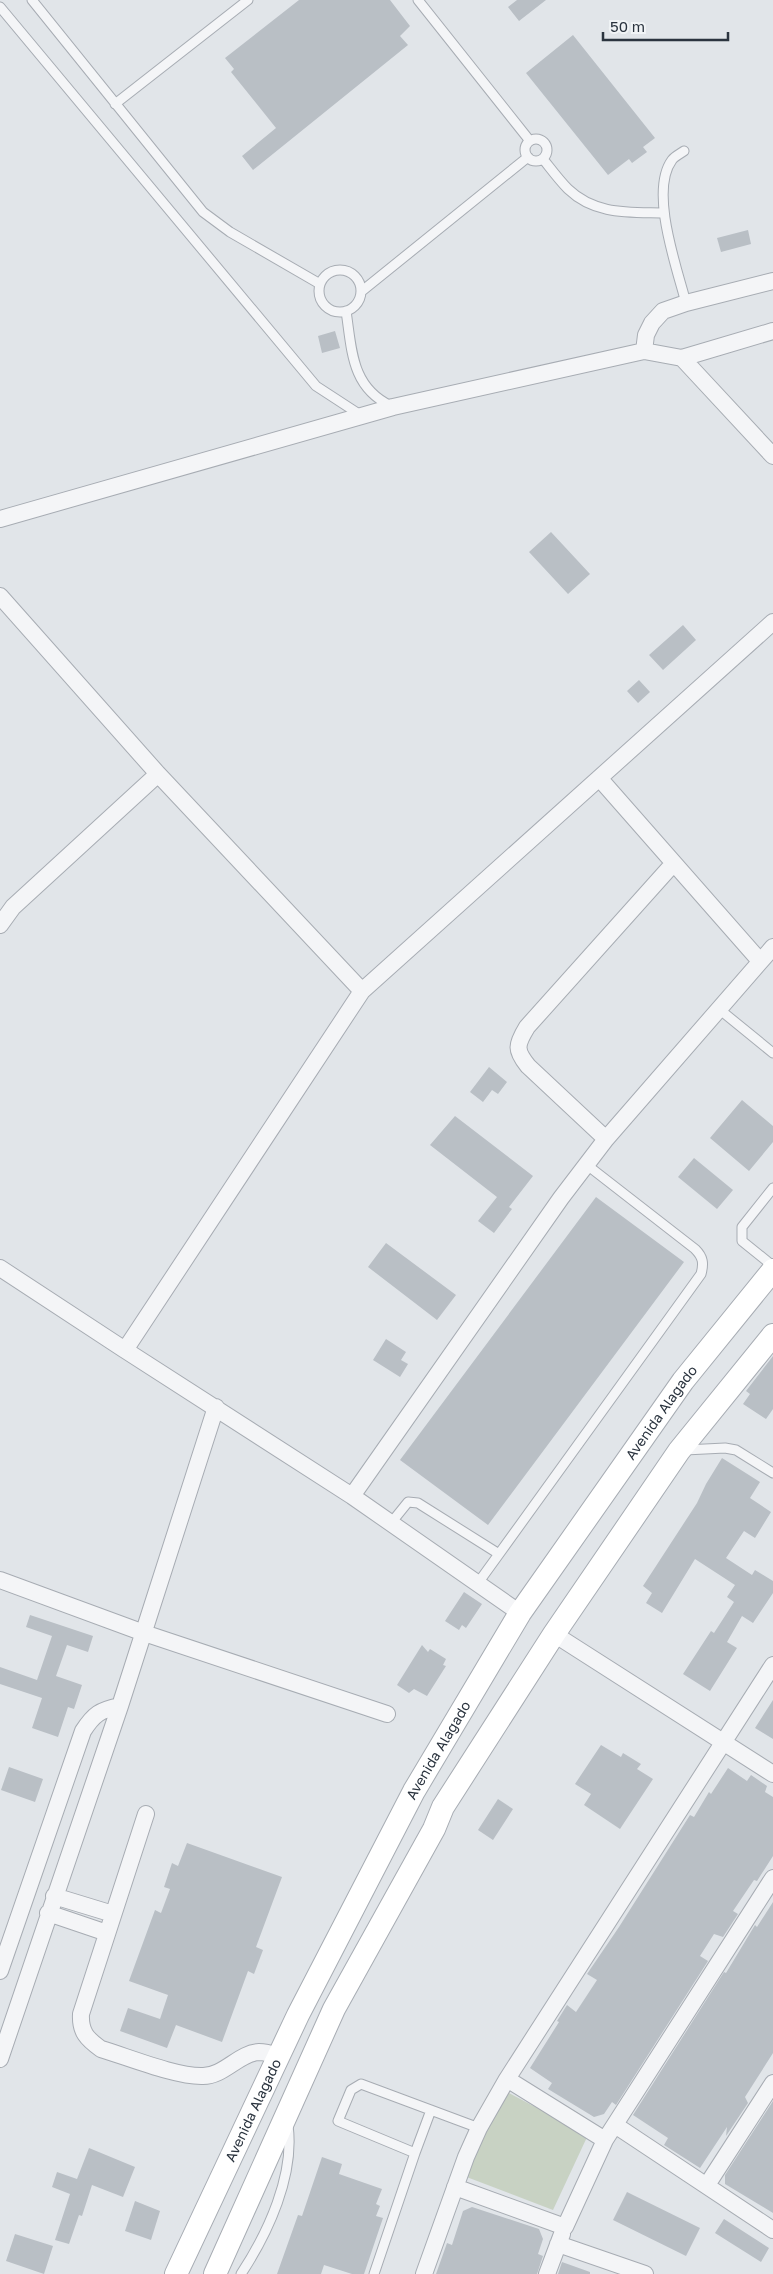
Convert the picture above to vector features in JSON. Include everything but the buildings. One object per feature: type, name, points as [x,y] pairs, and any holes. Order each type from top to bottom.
[{"type":"main road","name":"Avenida Alagado","points":[[176,2274],[278,2056],[414,1790],[520,1612],[683,1381],[773,1270]]},
{"type":"main road","points":[[215,2274],[334,2009],[434,1829],[442,1808],[554,1634],[679,1451],[773,1335]]},
{"type":"main road","points":[[414,1790],[442,1808]]},
{"type":"main road","points":[[402,1814],[434,1829]]},
{"type":"street","points":[[644,350],[646,334],[652,322],[664,311],[686,303],[773,282]]},
{"type":"street","points":[[0,520],[393,407],[644,350],[682,358],[773,331]]},
{"type":"street","points":[[682,358],[773,456]]},
{"type":"street","points":[[0,596],[158,774],[362,991]]},
{"type":"street","points":[[125,1350],[362,991],[773,622]]},
{"type":"street","points":[[0,925],[13,907],[158,774]]},
{"type":"street","points":[[600,779],[760,961]]},
{"type":"street","points":[[606,1140],[528,1066],[519,1055],[518,1042],[527,1027],[673,864]]},
{"type":"street","points":[[352,1496],[560,1198],[606,1140],[773,947]]},
{"type":"street","points":[[0,1268],[352,1496],[520,1612]]},
{"type":"street","points":[[0,2059],[48,1913],[120,1706],[216,1407]]},
{"type":"street","points":[[0,1580],[144,1633],[387,1714]]},
{"type":"street","points":[[554,1634],[773,1774]]},
{"type":"street","points":[[424,2274],[455,2187],[479,2128],[507,2079],[773,1665]]},
{"type":"street","points":[[0,1971],[83,1731],[91,1718],[103,1709],[120,1706]]},
{"type":"street","points":[[146,1814],[81,2014],[80,2027],[91,2042],[101,2049],[185,2074],[204,2076],[221,2071],[250,2053],[261,2052],[278,2056]]},
{"type":"street","points":[[547,2274],[565,2227],[605,2140],[773,1878]]},
{"type":"street","points":[[54,1896],[113,1914]]},
{"type":"street","points":[[48,1913],[107,1933]]},
{"type":"street","points":[[507,2079],[605,2140]]},
{"type":"street","points":[[707,2185],[773,2083]]},
{"type":"street","points":[[615,2125],[773,2230]]},
{"type":"street","points":[[455,2187],[565,2227]]},
{"type":"street","points":[[558,2244],[645,2274]]},
{"type":"lane","points":[[32,0],[203,212],[230,232],[320,284]]},
{"type":"lane","points":[[115,104],[248,0]]},
{"type":"lane","points":[[418,0],[530,141]]},
{"type":"lane","points":[[0,7],[316,386],[363,416]]},
{"type":"lane","points":[[536,139],[546,144],[547,155],[543,159],[538,161],[528,157],[526,149],[530,141],[536,139]]},
{"type":"lane","points":[[684,151],[673,158],[666,170],[663,187],[663,213],[686,303]]},
{"type":"lane","points":[[362,291],[528,157]]},
{"type":"lane","points":[[543,159],[568,189],[595,207],[613,212],[663,213]]},
{"type":"lane","points":[[338,269],[348,271],[360,281],[362,291],[359,301],[346,311],[331,310],[323,303],[320,296],[320,284],[331,271],[338,269]]},
{"type":"lane","points":[[346,311],[352,350],[361,381],[368,392],[380,401],[393,407]]},
{"type":"lane","points":[[719,1008],[773,1053]]},
{"type":"lane","points":[[478,1583],[701,1274],[704,1264],[700,1254],[695,1249],[587,1164]]},
{"type":"lane","points":[[773,1188],[742,1227],[741,1234],[742,1241],[773,1266]]},
{"type":"lane","points":[[679,1451],[726,1448],[736,1450],[773,1473]]},
{"type":"lane","points":[[391,1523],[408,1502],[418,1503],[499,1554]]},
{"type":"lane","points":[[415,2153],[340,2123],[339,2116],[350,2090],[361,2084],[479,2128]]},
{"type":"lane","points":[[374,2274],[415,2153],[432,2110]]},
{"type":"lane","points":[[241,2274],[250,2260],[280,2196],[289,2157],[286,2115]]},
{"type":"green space","points":[[505,2091],[588,2135],[553,2210],[464,2176]]}]
